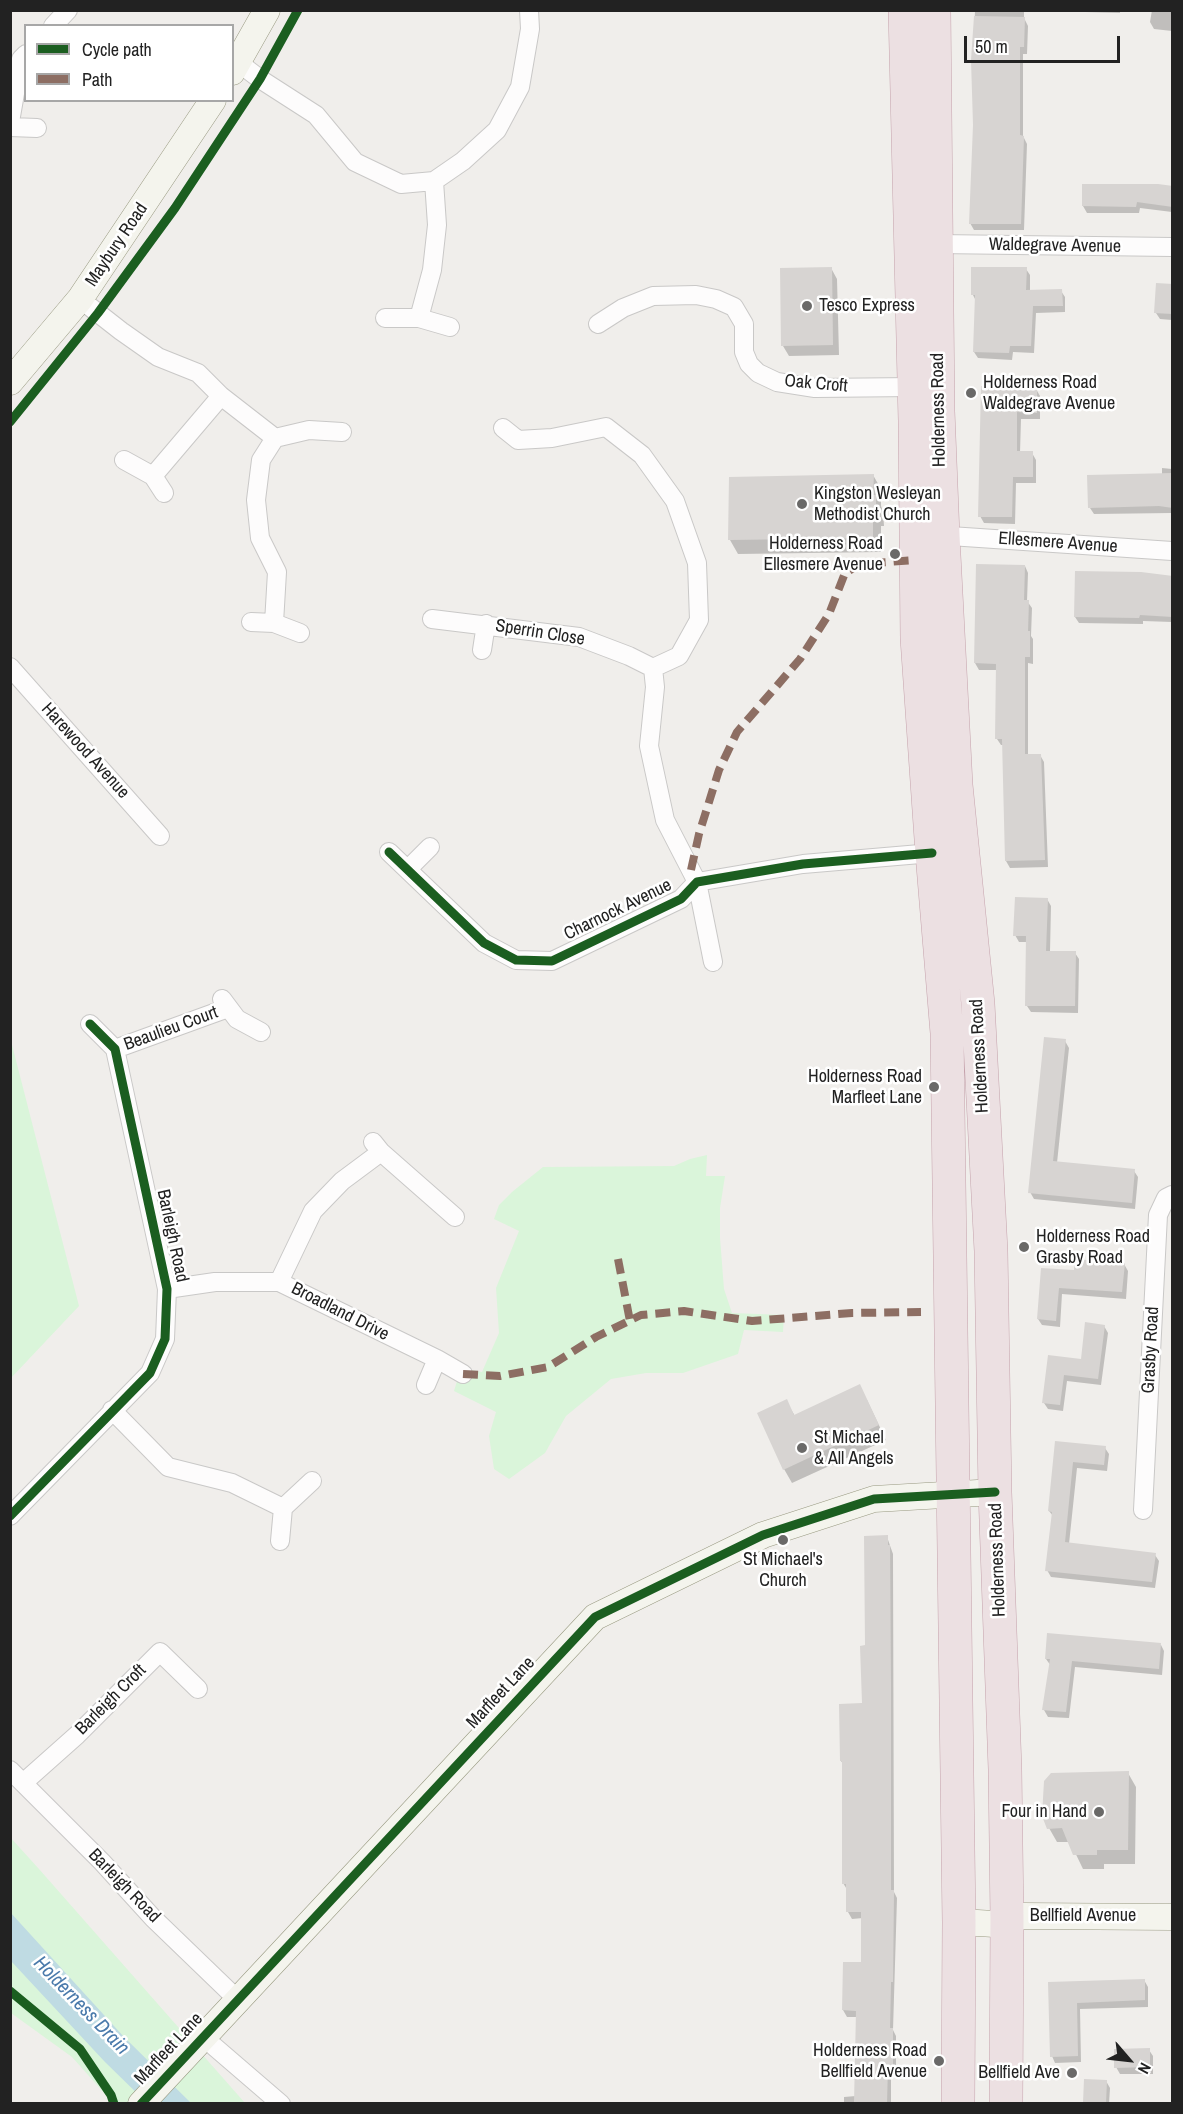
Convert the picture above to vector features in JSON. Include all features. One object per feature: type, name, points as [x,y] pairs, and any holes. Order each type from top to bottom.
[{"type":"highway","name":"Holderness Road","points":[[905,10],[914,387],[979,1025],[991,1251],[1005,1769],[1006,2103]]},
{"type":"highway","name":"Holderness Road","points":[[934,10],[938,411],[929,535],[917,638],[947,1033],[959,1922],[958,2103]]},
{"type":"street","points":[[55,24],[68,10]]},
{"type":"street","points":[[267,10],[236,67],[260,79],[316,116],[355,162],[401,184],[435,181],[464,161],[497,130],[520,87],[530,29],[529,10]]},
{"type":"street","points":[[10,122],[19,55]]},
{"type":"street","name":"Maybury Road","points":[[10,382],[80,298],[212,102]]},
{"type":"street","points":[[10,127],[37,128]]},
{"type":"street","points":[[418,318],[432,270],[437,225],[435,181]]},
{"type":"street","name":"Waldegrave Avenue","points":[[937,244],[1173,247]]},
{"type":"street","name":"Oak Croft","points":[[595,325],[623,308],[653,296],[696,294],[734,307],[744,324],[744,352],[749,364],[759,373],[777,382],[815,388],[914,387]]},
{"type":"street","points":[[80,298],[158,357],[198,373],[221,396],[275,438]]},
{"type":"street","points":[[385,318],[418,318],[450,327]]},
{"type":"street","points":[[153,476],[221,396]]},
{"type":"street","points":[[274,623],[277,572],[260,538],[256,500],[261,460],[275,438],[330,426]]},
{"type":"street","points":[[503,428],[518,440],[552,438],[606,427],[642,455],[675,501],[697,563],[699,620],[679,656],[653,668],[655,687],[649,746],[665,819],[697,882],[712,962]]},
{"type":"street","points":[[124,460],[153,476],[164,493]]},
{"type":"street","name":"Ellesmere Avenue","points":[[929,535],[1173,551]]},
{"type":"street","name":"Sperrin Close","points":[[432,619],[579,637],[653,668]]},
{"type":"street","points":[[250,622],[274,623],[300,633]]},
{"type":"street","name":"Sperrin Close","points":[[482,650],[486,624]]},
{"type":"street","name":"Harewood Avenue","points":[[10,667],[160,836]]},
{"type":"street","points":[[408,869],[430,847]]},
{"type":"street","name":"Charnock Avenue","points":[[390,852],[484,943],[516,960],[552,961],[681,899],[697,882],[803,864],[932,854]]},
{"type":"street","name":"Beaulieu Court","points":[[115,1049],[225,1004],[237,1019],[261,1032]]},
{"type":"street","points":[[90,1024],[115,1049]]},
{"type":"street","name":"Barleigh Road","points":[[10,1516],[150,1372],[165,1339],[167,1288],[115,1049]]},
{"type":"street","points":[[279,1282],[313,1211],[377,1147],[455,1217]]},
{"type":"street","name":"Grasby Road","points":[[1143,1510],[1158,1215],[1166,1198],[1173,1195]]},
{"type":"street","name":"Broadland Drive","points":[[167,1288],[215,1282],[279,1282],[438,1359],[463,1374]]},
{"type":"street","points":[[426,1385],[438,1359]]},
{"type":"street","points":[[112,1410],[168,1467],[232,1483],[283,1508]]},
{"type":"street","points":[[280,1541],[283,1508],[312,1481]]},
{"type":"street","name":"Marfleet Lane","points":[[141,2103],[595,1617],[763,1535],[874,1499],[996,1492]]},
{"type":"street","name":"Barleigh Croft","points":[[17,1777],[76,1735],[160,1652],[198,1689]]},
{"type":"street","name":"Barleigh Road","points":[[17,1777],[153,1918],[238,2000]]},
{"type":"street","name":"Bellfield Avenue","points":[[959,1922],[995,1923],[1022,1916],[1173,1917]]},
{"type":"street","points":[[202,2036],[281,2103]]},
{"type":"green space","points":[[10,1037],[79,1306],[11,1378],[10,1378]]},
{"type":"green space","points":[[707,1155],[706,1176],[725,1176],[720,1208],[720,1238],[724,1289],[732,1313],[784,1315],[783,1332],[744,1330],[738,1354],[683,1373],[646,1373],[611,1379],[566,1416],[545,1453],[509,1479],[494,1469],[489,1436],[496,1412],[454,1391],[461,1368],[482,1372],[499,1333],[496,1288],[519,1231],[494,1219],[499,1205],[543,1167],[674,1166]]},
{"type":"green space","points":[[10,1837],[245,2103],[113,2103],[72,2057],[11,2013]]},
{"type":"water","name":"Holderness Drain","points":[[10,1912],[124,2037],[191,2103],[147,2103],[105,2062],[11,1961]]},
{"type":"building","points":[[974,16],[1025,17],[1024,47],[1020,47],[1020,135],[1024,136],[1021,224],[969,224],[973,125],[971,60]]},
{"type":"building","points":[[1082,184],[1173,186],[1173,207],[1137,202],[1136,207],[1082,206]]},
{"type":"building","name":"Tesco Express","points":[[832,267],[833,345],[781,346],[780,268]]},
{"type":"building","points":[[971,267],[1027,267],[1026,290],[1062,289],[1063,306],[1033,306],[1031,346],[1010,346],[1009,353],[973,352],[975,295],[971,295]]},
{"type":"building","points":[[1156,283],[1173,284],[1173,314],[1154,313]]},
{"type":"building","points":[[981,386],[1037,388],[1037,413],[1017,412],[1017,451],[1033,451],[1033,477],[1013,477],[1012,517],[978,517]]},
{"type":"building","points":[[1173,473],[1173,508],[1159,506],[1088,508],[1087,475]]},
{"type":"building","name":"Kingston Wesleyan Methodist Church","points":[[874,474],[873,495],[876,495],[876,513],[873,513],[873,538],[728,540],[729,477]]},
{"type":"building","points":[[976,564],[1025,565],[1024,600],[1029,600],[1030,657],[1025,657],[1025,754],[1041,754],[1045,860],[1005,861],[1002,739],[995,739],[996,664],[974,663]]},
{"type":"building","points":[[1075,571],[1141,572],[1173,576],[1173,617],[1140,615],[1139,618],[1074,617]]},
{"type":"building","points":[[1015,897],[1048,898],[1046,951],[1076,951],[1075,1006],[1025,1006],[1026,936],[1013,936]]},
{"type":"building","points":[[1044,1037],[1066,1039],[1053,1161],[1135,1169],[1132,1203],[1028,1193]]},
{"type":"building","points":[[1074,1259],[1125,1263],[1122,1292],[1059,1288],[1056,1321],[1037,1319],[1041,1268],[1074,1270]]},
{"type":"building","points":[[1085,1322],[1105,1325],[1098,1379],[1064,1375],[1060,1405],[1042,1403],[1048,1355],[1081,1359]]},
{"type":"building","name":"St Michael & All Angels","points":[[860,1384],[879,1425],[783,1470],[757,1413],[787,1399],[794,1415]]},
{"type":"building","points":[[1055,1441],[1106,1446],[1104,1465],[1073,1462],[1065,1542],[1156,1553],[1152,1582],[1045,1571],[1052,1512],[1048,1511]]},
{"type":"building","points":[[888,1535],[888,1545],[890,1545],[891,1890],[894,1890],[890,2028],[893,2028],[893,2065],[888,2065],[887,2103],[854,2103],[856,2011],[842,2010],[843,1962],[861,1962],[861,1912],[846,1912],[846,1884],[842,1884],[842,1761],[840,1761],[839,1704],[862,1703],[860,1646],[865,1645],[864,1536]]},
{"type":"building","points":[[1047,1633],[1161,1643],[1159,1669],[1072,1661],[1066,1712],[1042,1710],[1050,1659],[1045,1659]]},
{"type":"building","points":[[1129,1771],[1128,1850],[1097,1850],[1097,1855],[1073,1855],[1062,1828],[1047,1829],[1042,1816],[1044,1781],[1051,1773]]},
{"type":"building","points":[[1145,1979],[1145,2000],[1077,2003],[1078,2056],[1050,2057],[1048,1982]]},
{"type":"building","points":[[1150,2048],[1150,2067],[1114,2068],[1114,2049]]},
{"type":"building","points":[[1084,2079],[1107,2080],[1106,2103],[1083,2103]]},
{"type":"marked path","points":[[691,870],[699,834],[719,770],[737,732],[800,659],[829,614],[845,573],[861,564],[916,560]]},
{"type":"marked path","points":[[618,1259],[630,1321]]},
{"type":"marked path","points":[[463,1374],[500,1376],[548,1367],[596,1337],[641,1315],[684,1311],[752,1321],[852,1313],[921,1312]]},
{"type":"cycle path","points":[[10,422],[98,313],[175,208],[260,79],[298,10]]},
{"type":"cycle path","points":[[389,852],[484,943],[516,960],[552,961],[681,899],[697,882],[803,864],[932,853]]},
{"type":"cycle path","points":[[10,1516],[150,1373],[165,1339],[167,1289],[115,1049],[90,1024]]},
{"type":"cycle path","points":[[141,2104],[595,1617],[763,1535],[874,1499],[995,1492]]},
{"type":"cycle path","points":[[10,1991],[80,2049],[111,2095],[114,2104]]},
{"type":"place","name":"Tesco Express","points":[[807,306]]},
{"type":"place","name":"Holderness Road Waldegrave Avenue","points":[[971,393]]},
{"type":"place","name":"Kingston Wesleyan Methodist Church","points":[[802,504]]},
{"type":"place","name":"Holderness Road Ellesmere Avenue","points":[[895,554]]},
{"type":"place","name":"Holderness Road Marfleet Lane","points":[[934,1087]]},
{"type":"place","name":"Holderness Road Grasby Road","points":[[1024,1247]]},
{"type":"place","name":"St Michael & All Angels","points":[[802,1448]]},
{"type":"place","name":"St Michael's Church","points":[[783,1540]]},
{"type":"place","name":"Four in Hand","points":[[1099,1812]]},
{"type":"place","name":"Holderness Road Bellfield Avenue","points":[[939,2061]]},
{"type":"place","name":"Bellfield Ave","points":[[1072,2073]]}]
